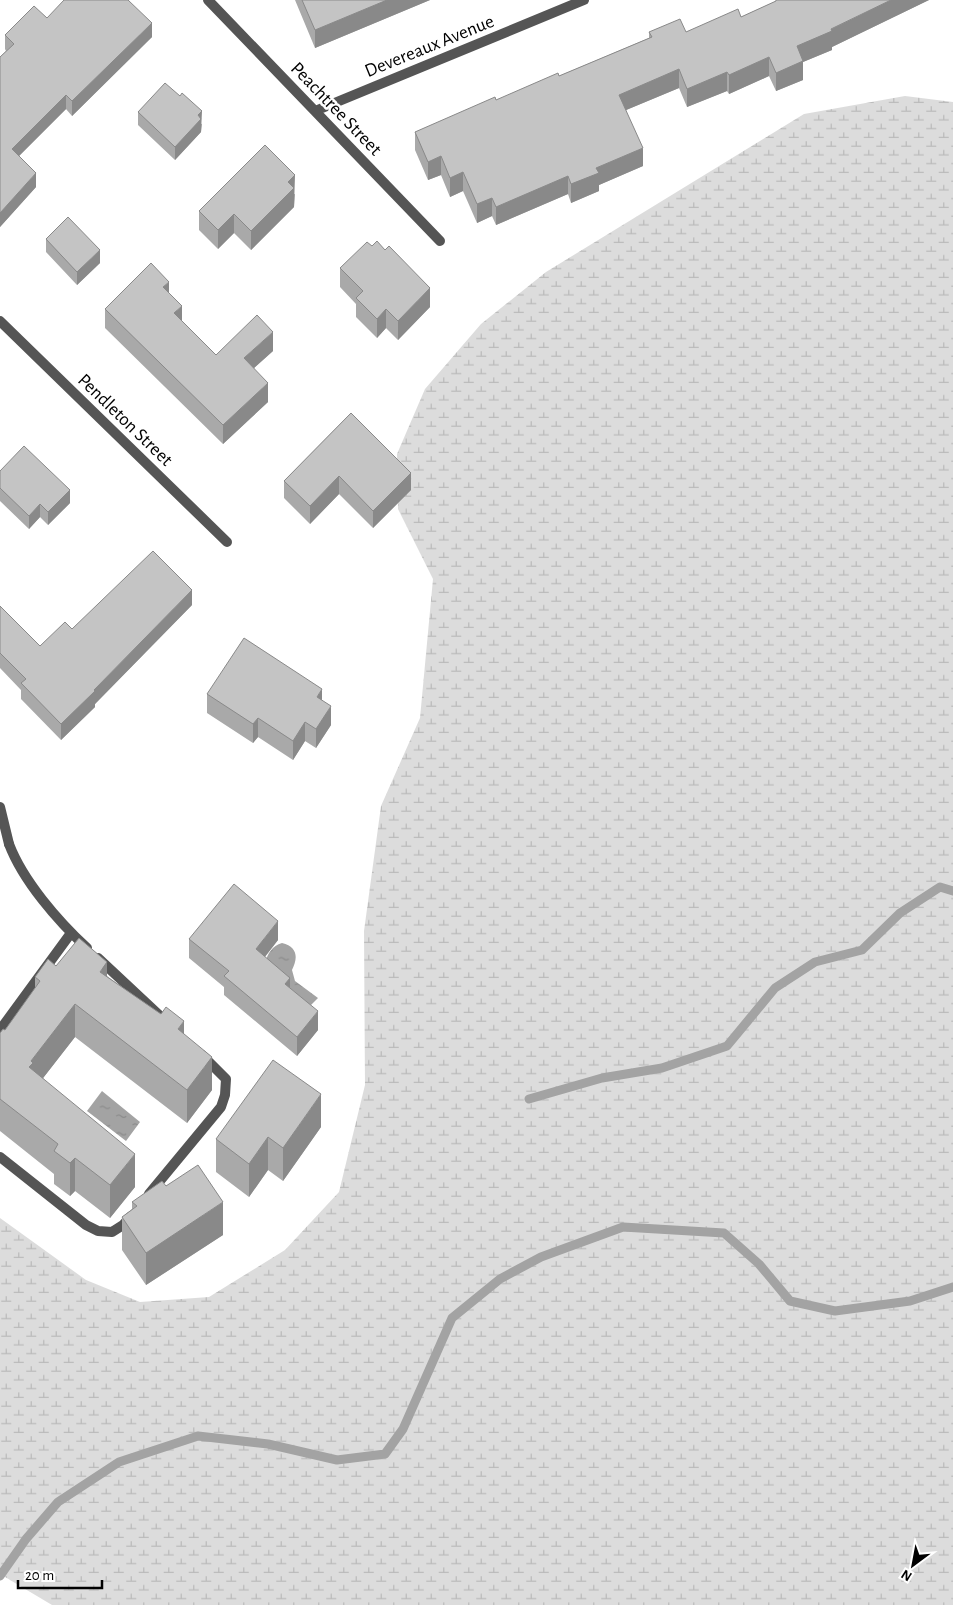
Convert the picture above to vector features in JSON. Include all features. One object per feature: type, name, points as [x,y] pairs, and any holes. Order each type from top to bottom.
[{"type":"street","name":"Peachtree Street","points":[[208,0],[440,241]]},
{"type":"street","name":"Devereaux Avenue","points":[[315,111],[584,0]]},
{"type":"street","name":"Pendleton Street","points":[[0,321],[227,542]]},
{"type":"street","points":[[0,807],[9,844],[16,861],[71,933],[170,1025]]},
{"type":"street","points":[[0,1030],[71,933]]},
{"type":"street","points":[[0,1157],[86,1225],[98,1231],[116,1230],[138,1207],[224,1101],[226,1079],[192,1045]]},
{"type":"green space","points":[[905,96],[953,102],[953,1605],[52,1605],[0,1574],[0,1218],[86,1280],[140,1302],[209,1297],[285,1250],[339,1192],[365,1085],[364,931],[381,806],[420,718],[433,579],[398,509],[397,454],[425,389],[481,324],[546,272],[804,114]]},
{"type":"water","points":[[282,943],[294,950],[296,957],[292,970],[295,981],[318,998],[310,1006],[275,975],[265,963],[271,950]]},
{"type":"water","points":[[102,1091],[140,1122],[126,1141],[87,1111]]},
{"type":"building","points":[[64,0],[128,0],[152,23],[72,101],[66,95],[12,149],[36,173],[0,213],[0,57],[14,44],[5,35],[34,6],[47,18]]},
{"type":"building","points":[[302,0],[387,0],[315,30]]},
{"type":"building","points":[[776,0],[891,0],[831,29],[832,31],[797,46],[803,61],[776,73],[769,57],[729,75],[727,72],[687,89],[679,69],[619,95],[643,148],[596,168],[599,173],[571,184],[568,176],[496,207],[492,198],[477,204],[463,172],[450,178],[441,156],[428,162],[415,132],[495,97],[496,100],[558,73],[559,76],[652,37],[649,32],[680,19],[686,32],[738,9],[741,17]]},
{"type":"building","points":[[165,83],[180,96],[182,93],[202,111],[198,115],[201,119],[175,147],[138,112]]},
{"type":"building","points":[[265,145],[295,175],[288,182],[294,188],[251,231],[234,214],[218,230],[199,211]]},
{"type":"building","points":[[68,217],[100,250],[77,272],[46,239]]},
{"type":"building","points":[[377,241],[385,250],[389,246],[430,288],[398,321],[386,309],[377,319],[356,298],[363,291],[340,268],[367,242],[372,246]]},
{"type":"building","points":[[151,263],[169,282],[163,287],[182,306],[174,313],[216,355],[257,315],[273,332],[244,358],[268,383],[223,425],[105,309]]},
{"type":"building","points":[[351,413],[411,473],[373,511],[339,476],[310,506],[284,481]]},
{"type":"building","points":[[24,446],[70,490],[48,512],[40,504],[29,516],[0,488],[0,471]]},
{"type":"building","points":[[153,551],[192,590],[61,724],[21,683],[26,679],[0,653],[0,606],[40,646],[65,622],[72,629]]},
{"type":"building","points":[[244,638],[322,689],[317,697],[331,706],[316,729],[305,722],[293,741],[258,718],[253,724],[207,694]]},
{"type":"building","points":[[234,884],[278,921],[256,949],[290,978],[285,984],[318,1011],[297,1037],[224,976],[229,971],[189,939]]},
{"type":"building","points":[[79,938],[107,962],[100,972],[161,1014],[166,1007],[184,1021],[178,1029],[212,1057],[187,1090],[75,1004],[31,1061],[33,1063],[29,1067],[135,1154],[110,1185],[75,1158],[70,1163],[54,1151],[58,1144],[0,1099],[0,1033],[3,1029],[5,1030],[40,981],[35,977],[48,959],[56,966]]},
{"type":"building","points":[[273,1060],[321,1094],[283,1148],[268,1137],[249,1164],[216,1139]]},
{"type":"building","points":[[198,1165],[223,1202],[146,1253],[122,1217],[137,1206],[132,1202],[162,1181],[166,1186]]},
{"type":"waterway","points":[[529,1099],[602,1078],[662,1068],[727,1046],[775,988],[815,962],[862,950],[900,913],[940,887],[953,891]]},
{"type":"waterway","points":[[0,1576],[26,1539],[58,1502],[119,1462],[198,1436],[268,1444],[337,1460],[385,1454],[403,1429],[452,1318],[500,1279],[541,1257],[623,1227],[724,1233],[759,1264],[790,1301],[835,1311],[910,1301],[953,1287]]}]
